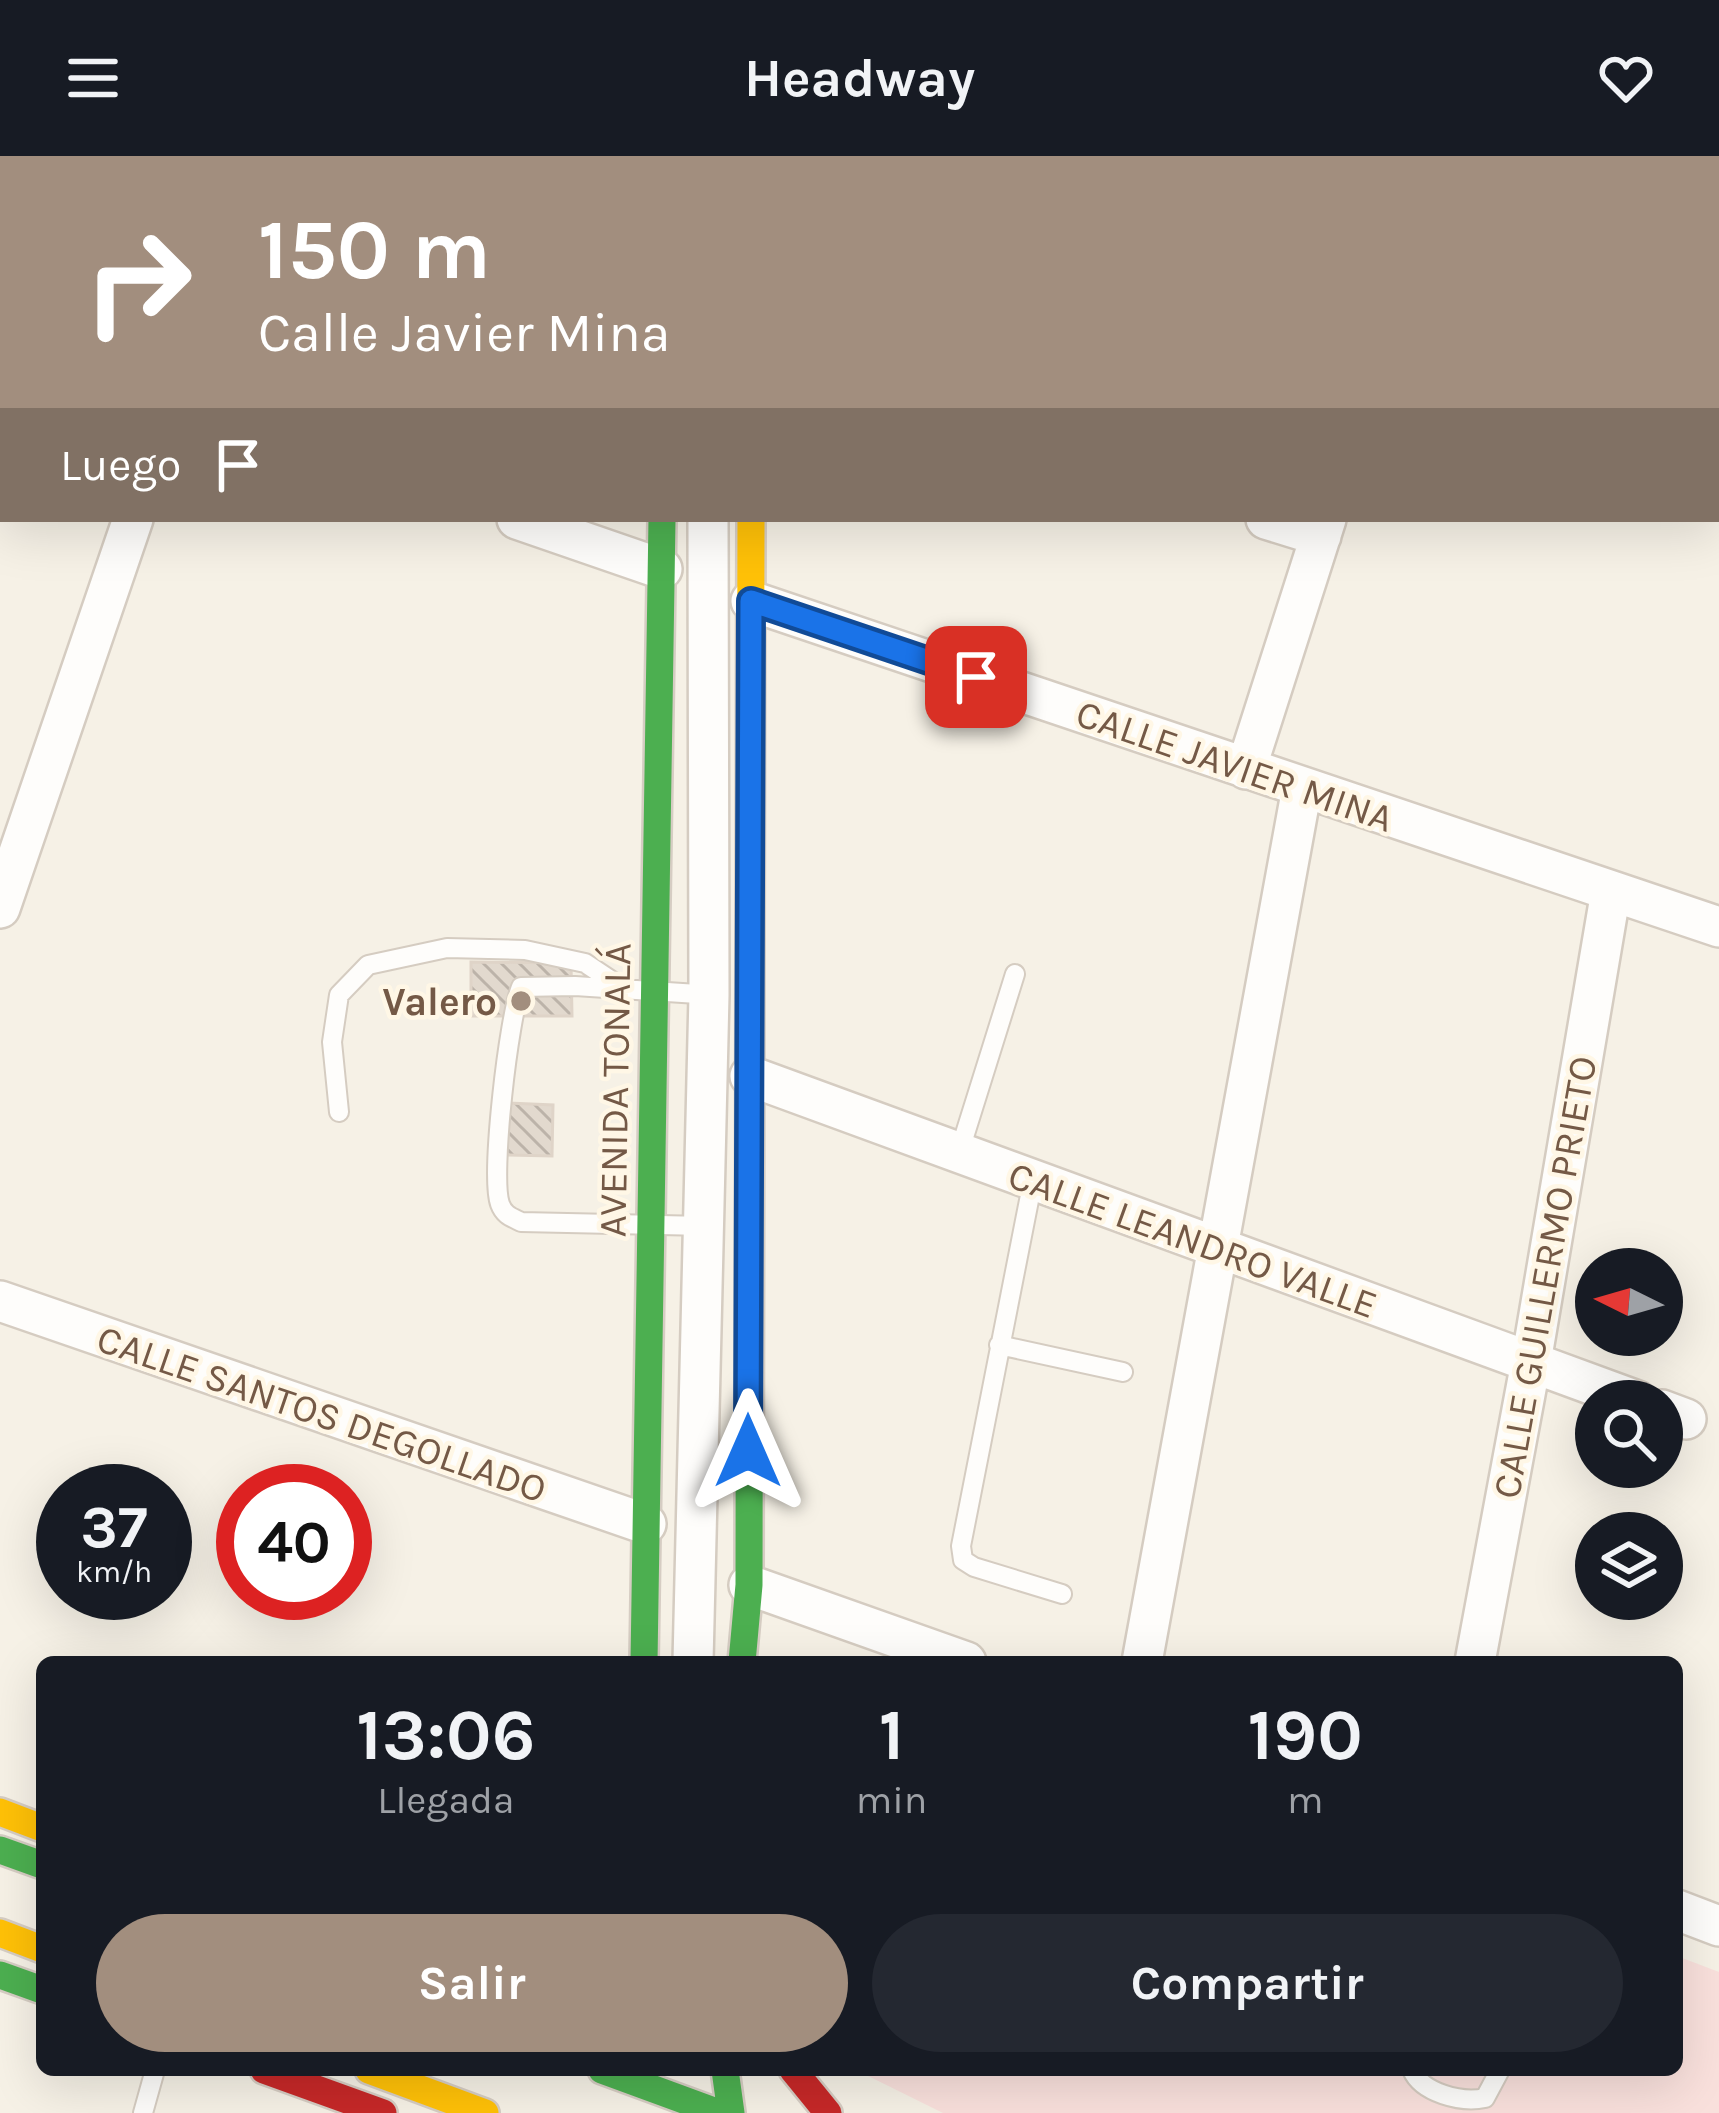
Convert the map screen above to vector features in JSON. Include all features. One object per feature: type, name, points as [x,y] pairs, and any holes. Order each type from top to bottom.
[{"type":"street","points":[[0,908],[132,522]]},
{"type":"street","points":[[526,522],[662,569]]},
{"type":"street","name":"AVENIDA TONALÁ","points":[[644,1656],[650,1224],[641,992],[662,522]]},
{"type":"street","points":[[708,522],[729,997],[750,1076],[749,1585],[743,1656]]},
{"type":"street","points":[[693,1656],[701,1226],[729,997],[751,601],[751,522]]},
{"type":"street","points":[[1246,770],[1323,528],[1285,522]]},
{"type":"street","name":"CALLE JAVIER MINA","points":[[751,601],[1719,927]]},
{"type":"street","points":[[1143,1656],[1302,788]]},
{"type":"street","name":"CALLE GUILLERMO PRIETO","points":[[1476,1656],[1611,891]]},
{"type":"street","name":"CALLE LEANDRO VALLE","points":[[750,1076],[1580,1380]]},
{"type":"street","name":"CALLE SANTOS DEGOLLADO","points":[[0,1301],[646,1524]]},
{"type":"street","points":[[749,1585],[949,1656]]},
{"type":"street","points":[[0,1812],[36,1826]]},
{"type":"street","points":[[0,1850],[36,1863]]},
{"type":"street","points":[[1683,1912],[1719,1926]]},
{"type":"street","points":[[0,1933],[36,1947]]},
{"type":"street","points":[[0,1975],[36,1988]]},
{"type":"street","points":[[281,2076],[383,2113]]},
{"type":"street","points":[[385,2076],[484,2113]]},
{"type":"street","points":[[634,2076],[636,2113]]},
{"type":"street","points":[[635,2076],[650,2113]]},
{"type":"street","points":[[638,2076],[719,2113]]},
{"type":"street","points":[[726,2076],[731,2113]]},
{"type":"street","points":[[798,2076],[828,2113]]},
{"type":"lane","points":[[339,1112],[332,1042],[339,994],[368,965],[447,948],[525,950],[585,963],[641,992]]},
{"type":"lane","points":[[959,1153],[1015,974]]},
{"type":"lane","points":[[729,997],[521,987],[500,1107],[498,1201],[505,1214],[521,1222],[747,1228]]},
{"type":"lane","points":[[1033,1180],[961,1546],[963,1560],[974,1567],[1062,1594]]},
{"type":"lane","points":[[999,1346],[1123,1372]]},
{"type":"lane","points":[[143,2113],[153,2076]]},
{"type":"lane","points":[[1416,2076],[1422,2086],[1469,2102],[1485,2098],[1497,2076]]},
{"type":"shaded area","points":[[1683,1958],[1719,1972],[1719,2113],[943,2113],[868,2076],[1683,2076]]},
{"type":"building","name":"Valero","points":[[471,962],[571,963],[572,1016],[471,1016]]},
{"type":"building","name":"Valero","points":[[507,1103],[553,1105],[552,1156],[506,1155]]},
{"type":"traffic: fast","points":[[644,1656],[662,522]]},
{"type":"traffic: fast","points":[[743,1656],[749,1585],[750,938]]},
{"type":"traffic: fast","points":[[0,1850],[36,1863]]},
{"type":"traffic: fast","points":[[0,1975],[36,1988]]},
{"type":"traffic: fast","points":[[618,2076],[719,2113]]},
{"type":"traffic: fast","points":[[726,2076],[731,2113]]},
{"type":"traffic: slow","points":[[750,938],[751,522]]},
{"type":"traffic: slow","points":[[0,1812],[36,1826]]},
{"type":"traffic: slow","points":[[0,1933],[36,1947]]},
{"type":"traffic: slow","points":[[385,2076],[485,2113]]},
{"type":"traffic: jam","points":[[281,2076],[383,2113]]},
{"type":"traffic: jam","points":[[798,2076],[828,2113]]},
{"type":"place","name":"Valero","points":[[521,1001]]},
{"type":"route","points":[[748,1451],[751,601],[976,677]]}]
